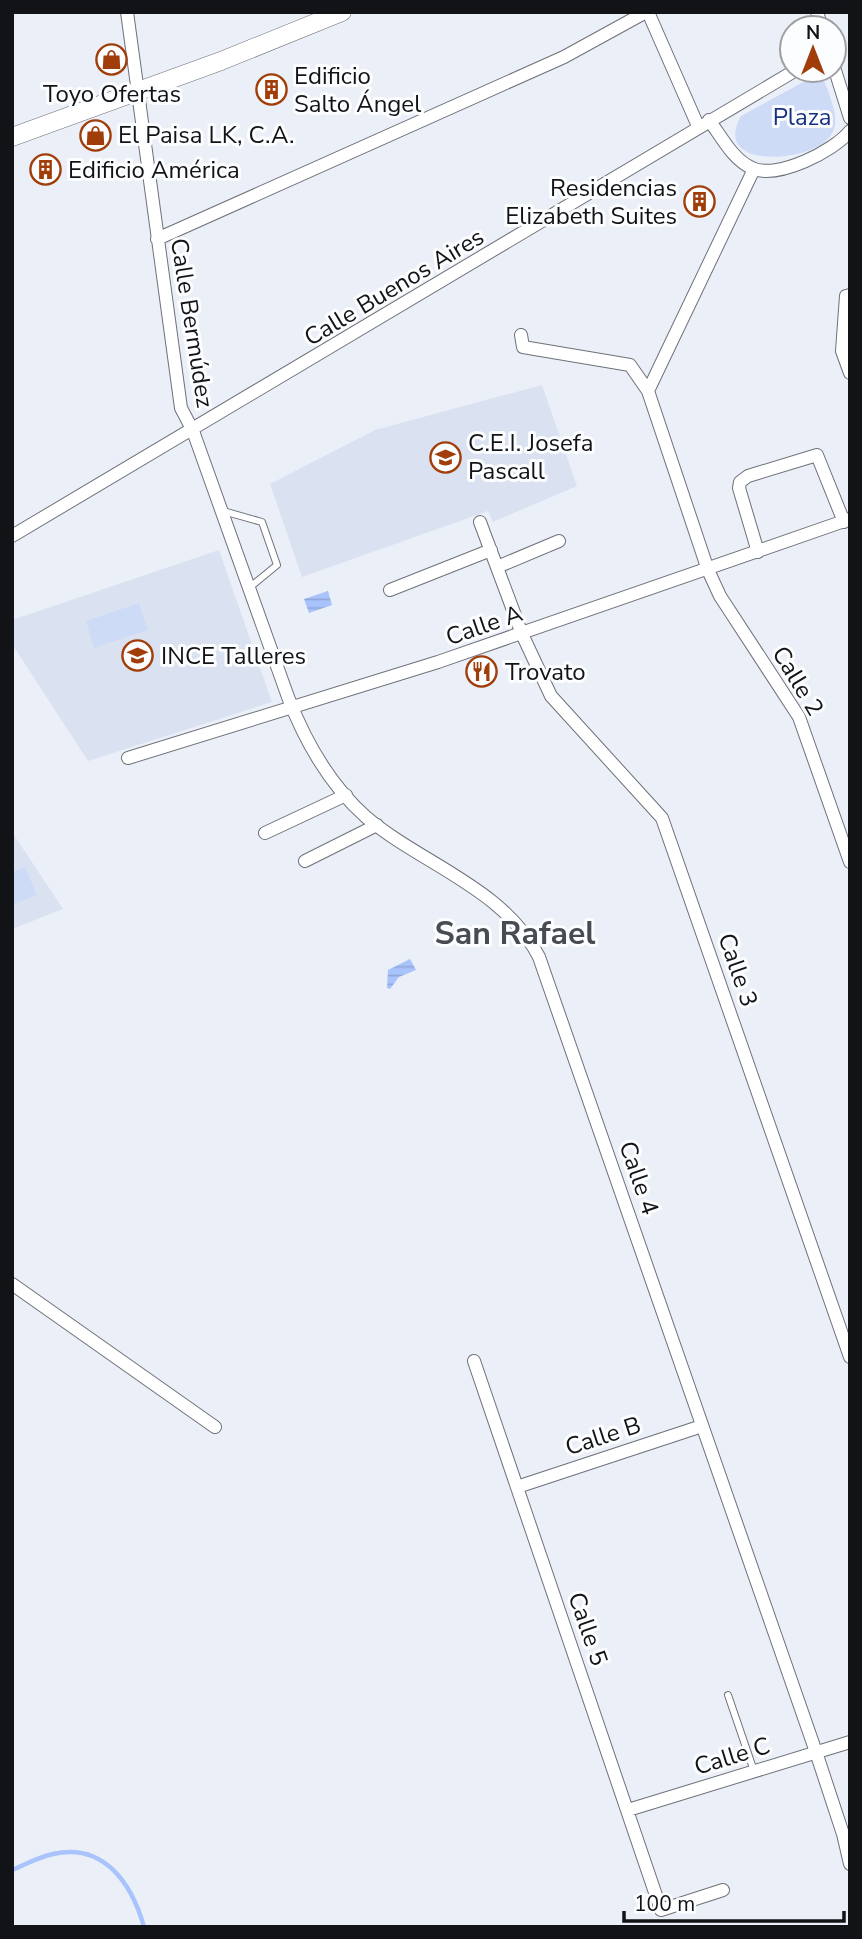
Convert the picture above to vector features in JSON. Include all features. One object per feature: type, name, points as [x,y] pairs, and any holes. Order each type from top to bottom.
[{"type":"street","name":"Calle Bermúdez","points":[[127,12],[181,408],[193,431],[292,708]]},
{"type":"street","points":[[12,136],[136,93],[342,12]]},
{"type":"street","points":[[157,239],[564,57],[647,12],[704,123],[754,169],[773,171],[816,156],[834,146],[850,131]]},
{"type":"street","name":"Calle Buenos Aires","points":[[12,536],[193,431],[778,80]]},
{"type":"street","points":[[839,84],[850,118]]},
{"type":"street","points":[[521,335],[523,347],[630,365],[648,391],[754,169]]},
{"type":"street","points":[[850,295],[846,296],[842,351],[850,373]]},
{"type":"street","name":"Calle 2","points":[[648,391],[708,570],[720,596],[799,717],[850,862]]},
{"type":"street","points":[[758,552],[739,488],[740,482],[748,477],[817,455],[847,520]]},
{"type":"street","name":"Calle A","points":[[128,758],[522,634],[847,520]]},
{"type":"street","name":"Calle 3","points":[[480,522],[522,634],[551,696],[662,818],[850,1357]]},
{"type":"street","points":[[497,567],[559,541]]},
{"type":"street","points":[[390,590],[491,550]]},
{"type":"street","name":"Calle 4","points":[[292,708],[305,736],[346,795],[377,825],[494,904],[534,946],[546,972],[816,1752],[850,1864]]},
{"type":"street","points":[[265,833],[346,795]]},
{"type":"street","points":[[305,861],[377,825]]},
{"type":"street","points":[[12,1284],[215,1427]]},
{"type":"street","name":"Calle 5","points":[[474,1361],[661,1910],[723,1890]]},
{"type":"street","name":"Calle B","points":[[517,1487],[702,1426]]},
{"type":"street","name":"Calle C","points":[[628,1810],[850,1742]]},
{"type":"lane","points":[[221,510],[262,522],[276,565],[249,588]]},
{"type":"lane","points":[[727,1695],[754,1771]]},
{"type":"shaded area","name":"C.E.I. Josefa Pascall","points":[[542,385],[577,486],[493,522],[488,511],[302,577],[270,484],[375,430]]},
{"type":"shaded area","name":"INCE Talleres","points":[[219,550],[272,702],[88,761],[12,644],[12,620]]},
{"type":"shaded area","points":[[12,832],[63,909],[12,929]]},
{"type":"green space","name":"Plaza","points":[[800,84],[825,84],[833,107],[835,127],[820,145],[805,152],[767,157],[751,153],[739,146],[735,134],[741,116]]},
{"type":"green space","points":[[139,603],[148,630],[94,648],[86,621]]},
{"type":"green space","points":[[25,867],[37,895],[12,905],[12,872]]},
{"type":"water","points":[[328,591],[332,605],[309,613],[304,599]]},
{"type":"water","points":[[410,959],[416,970],[399,977],[390,989],[387,988],[388,970]]},
{"type":"waterway","points":[[12,1870],[53,1854],[71,1852],[87,1854],[101,1860],[113,1870],[132,1896],[144,1927]]},
{"type":"place","name":"Toyo Ofertas","points":[[112,60]]},
{"type":"place","name":"Edificio Salto Ángel","points":[[271,90]]},
{"type":"place","name":"El Paisa LK, C.A.","points":[[95,135]]},
{"type":"place","name":"Edificio América","points":[[45,170]]},
{"type":"place","name":"Residencias Elizabeth Suites","points":[[700,202]]},
{"type":"place","name":"C.E.I. Josefa Pascall","points":[[445,457]]},
{"type":"place","name":"INCE Talleres","points":[[138,656]]},
{"type":"place","name":"Trovato","points":[[482,672]]},
{"type":"district","name":"San Rafael","points":[[515,933]]}]
